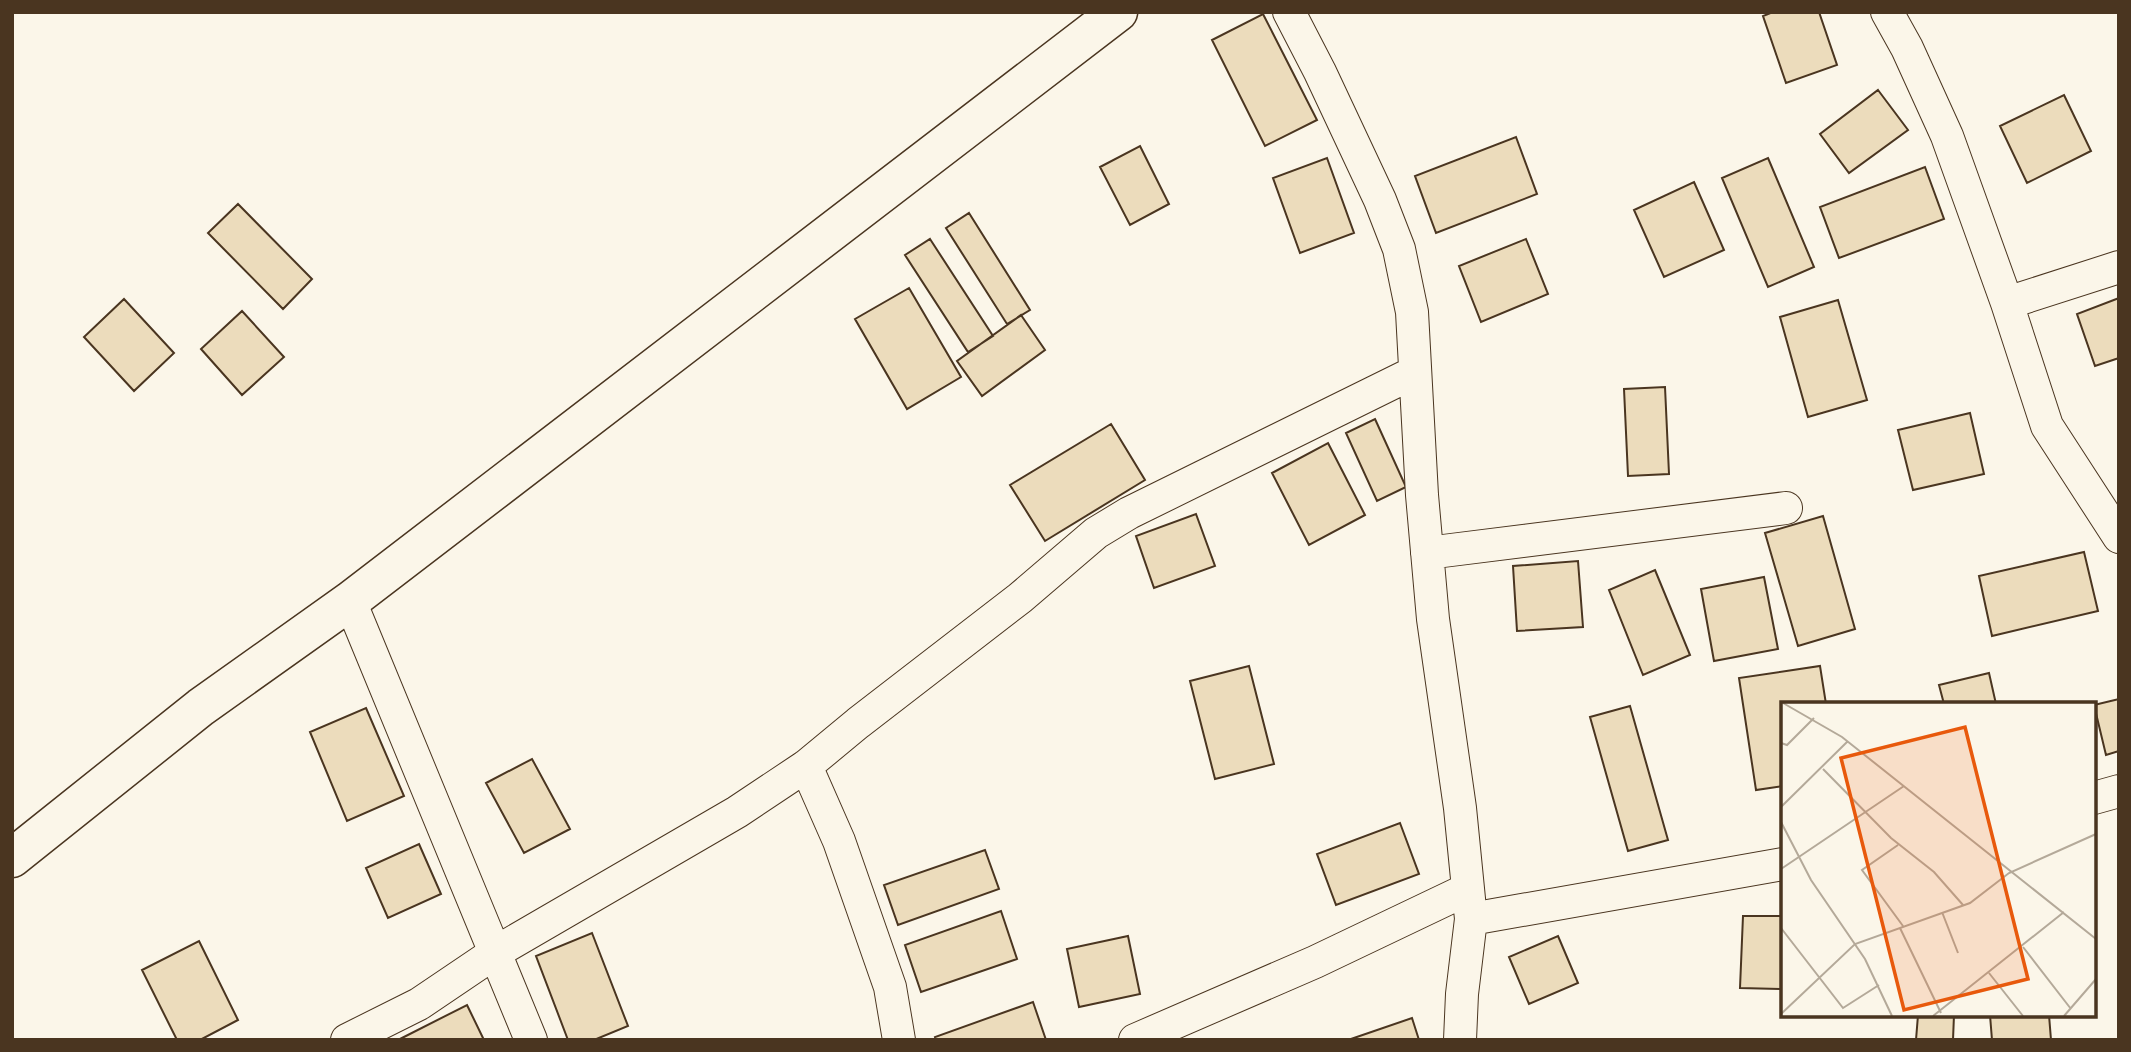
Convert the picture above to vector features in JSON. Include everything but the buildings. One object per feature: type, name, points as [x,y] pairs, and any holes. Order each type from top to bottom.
[{"type":"street","points":[[12,858],[201,707],[350,601],[1118,12]]},
{"type":"street","points":[[1289,12],[1380,200],[1399,249],[1412,312],[1422,495],[1433,619],[1460,808],[1470,904],[1460,1040]]},
{"type":"street","points":[[1887,12],[1907,48],[1947,136],[2007,303],[2047,426],[2119,537]]},
{"type":"street","points":[[2007,303],[2119,267]]},
{"type":"street","points":[[347,1040],[419,1004],[496,952],[737,812],[806,766],[1020,598],[1096,533],[1129,513],[1415,372]]},
{"type":"street","points":[[1427,553],[1786,508]]},
{"type":"street","points":[[350,601],[531,1040]]},
{"type":"street","points":[[806,766],[839,841],[890,987],[899,1040]]},
{"type":"street","points":[[2096,797],[2119,791]]},
{"type":"street","points":[[1135,1040],[1315,962],[1470,904],[1781,864]]}]
